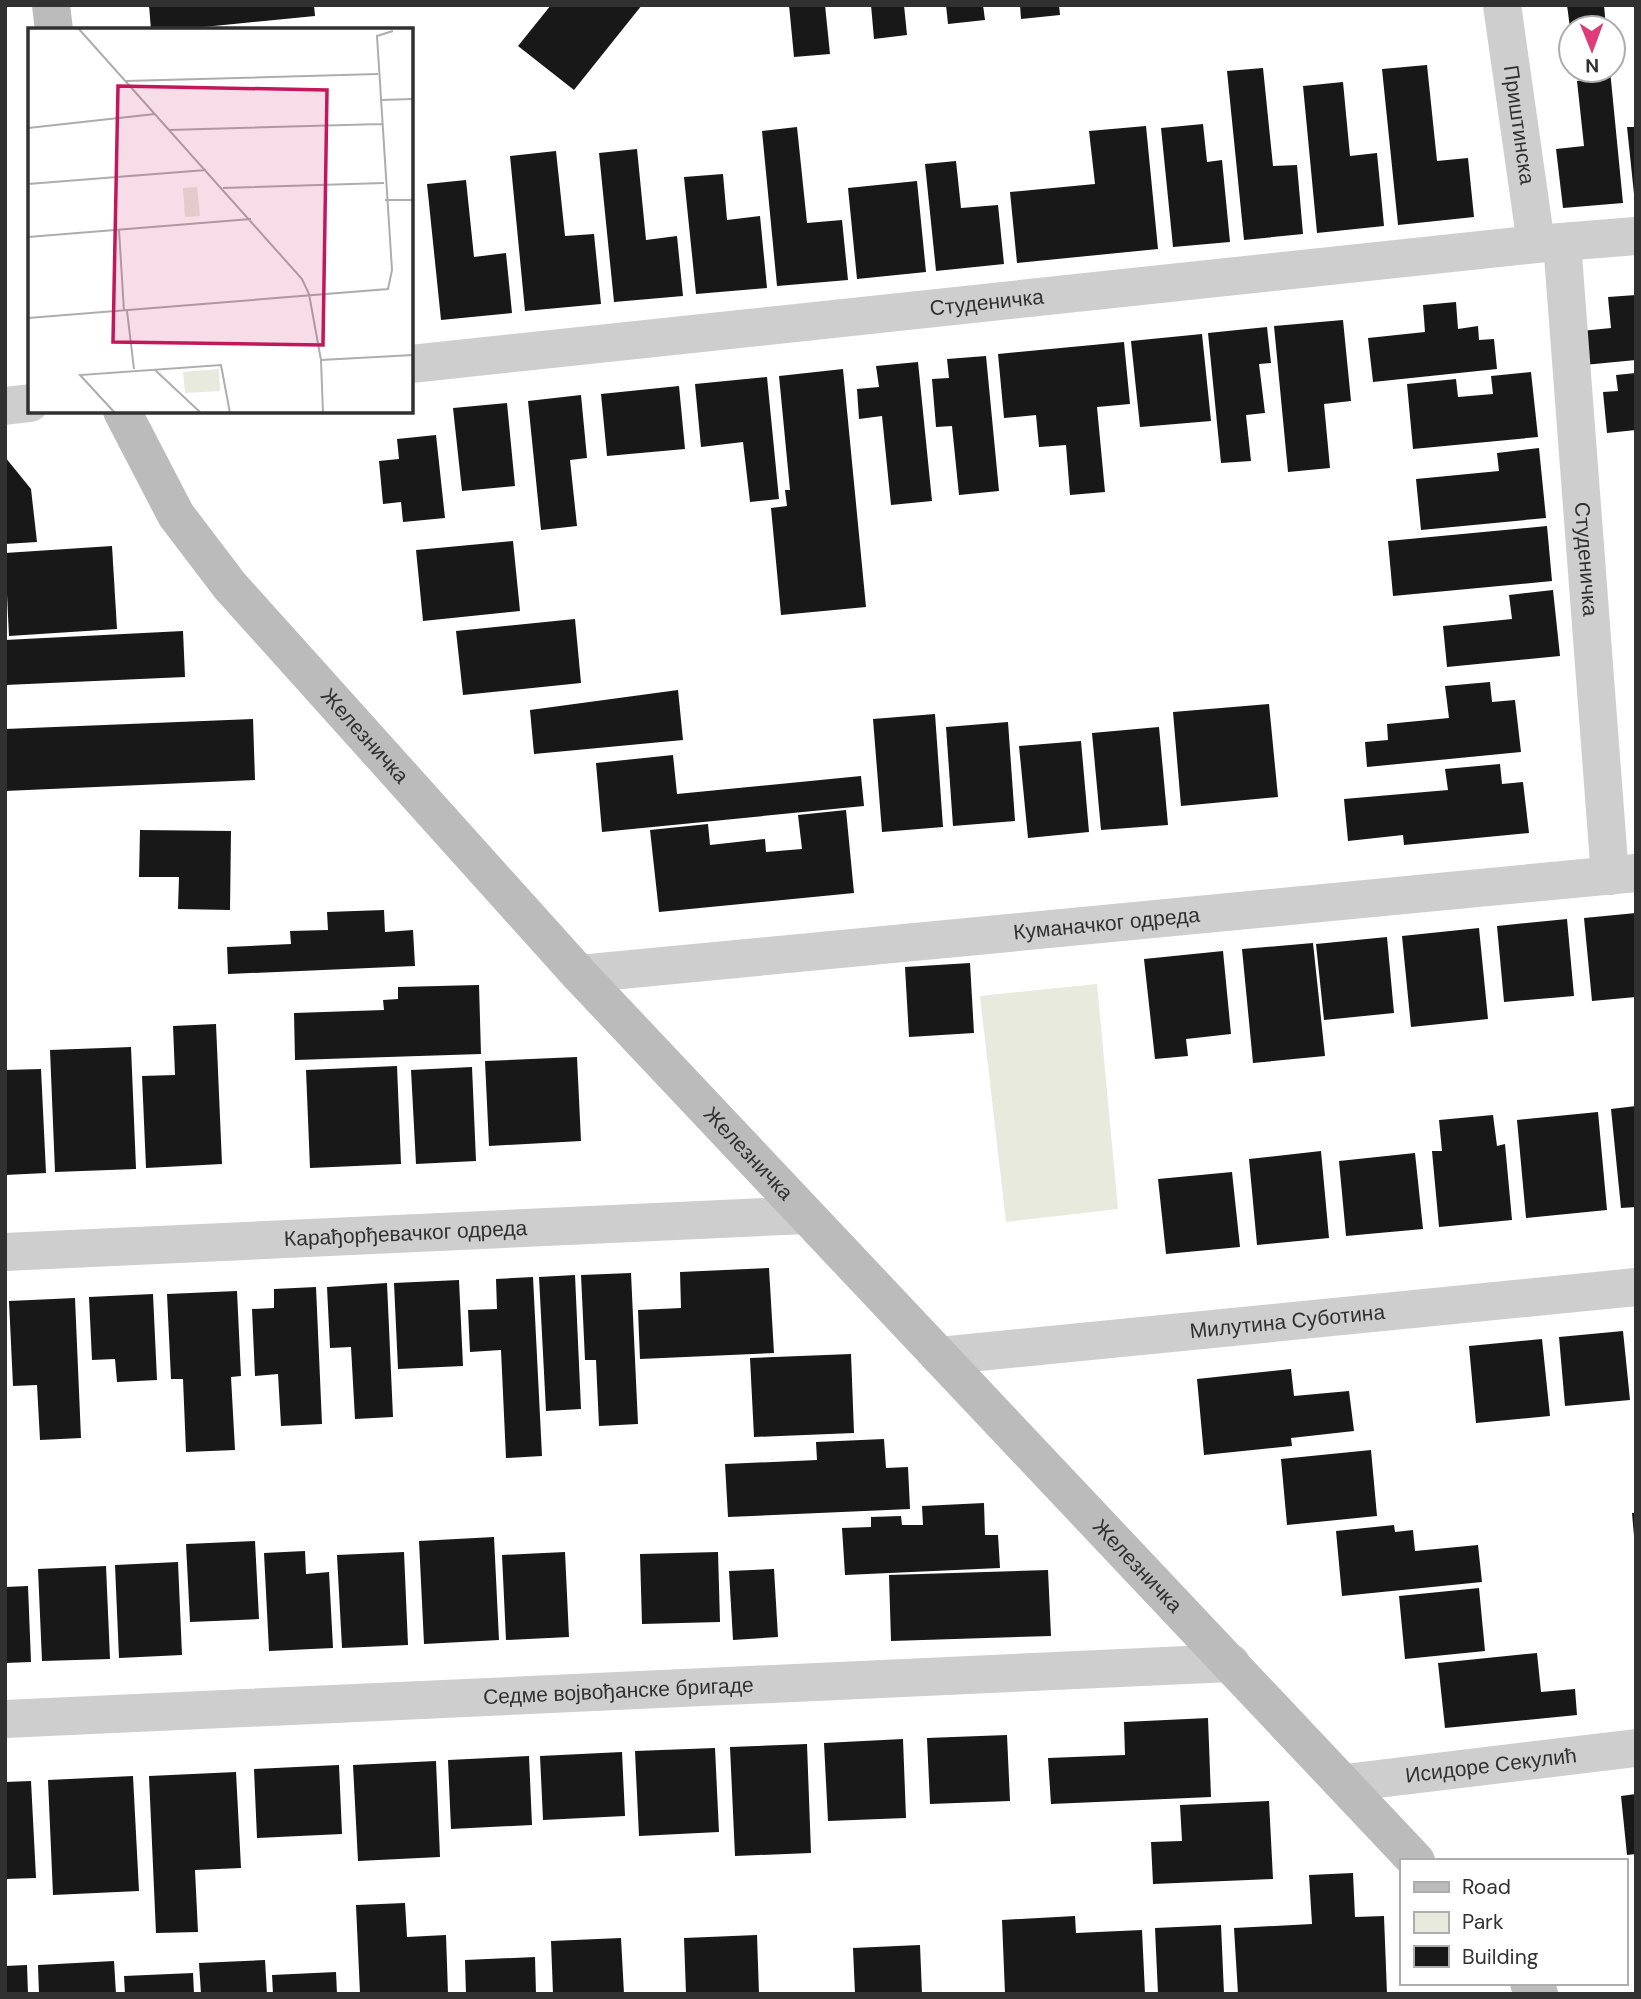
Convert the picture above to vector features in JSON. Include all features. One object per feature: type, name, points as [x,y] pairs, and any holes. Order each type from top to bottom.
[{"type":"street","points":[[51,5],[54,28]]},
{"type":"street","name":"Приштинска","points":[[1502,5],[1549,243]]},
{"type":"street","name":"Студеничка","points":[[413,364],[1636,236]]},
{"type":"street","name":"Студеничка","points":[[1549,243],[1623,875]]},
{"type":"street","points":[[5,405],[28,404]]},
{"type":"street","name":"Железничка","points":[[123,413],[177,515],[230,586],[579,974],[1414,1859]]},
{"type":"street","name":"Куманачког одреда","points":[[579,974],[1623,875]]},
{"type":"street","name":"Карађорђевачког одреда","points":[[5,1252],[806,1215]]},
{"type":"street","name":"Милутина Суботина","points":[[939,1356],[1636,1287]]},
{"type":"street","name":"Седме војвођанске бригаде","points":[[5,1719],[1231,1662]]},
{"type":"street","name":"Исидоре Секулић","points":[[1345,1783],[1636,1748]]},
{"type":"green space","points":[[1097,984],[1118,1209],[1006,1222],[980,996]]},
{"type":"building","points":[[149,5],[314,5],[315,16],[194,28],[151,28]]},
{"type":"building","points":[[551,5],[642,5],[574,90],[518,46]]},
{"type":"building","points":[[789,5],[825,5],[830,54],[794,57]]},
{"type":"building","points":[[871,5],[904,5],[907,35],[874,39]]},
{"type":"building","points":[[946,5],[983,5],[985,20],[948,24]]},
{"type":"building","points":[[1020,5],[1059,5],[1060,15],[1021,19]]},
{"type":"building","points":[[1567,5],[1604,5],[1605,14],[1568,14]]},
{"type":"building","points":[[1427,65],[1437,161],[1468,158],[1474,217],[1398,225],[1382,69]]},
{"type":"building","points":[[1263,68],[1273,166],[1297,165],[1303,234],[1244,240],[1227,71]]},
{"type":"building","points":[[1343,82],[1350,156],[1377,153],[1384,226],[1317,233],[1303,86]]},
{"type":"building","points":[[1577,84],[1611,84],[1623,203],[1563,208],[1556,149],[1584,146]]},
{"type":"building","points":[[1203,124],[1207,162],[1222,160],[1230,242],[1173,247],[1161,128]]},
{"type":"building","points":[[1146,126],[1158,249],[1017,263],[1010,192],[1095,184],[1089,131]]},
{"type":"building","points":[[797,127],[807,223],[842,220],[848,280],[777,286],[762,131]]},
{"type":"building","points":[[1627,127],[1636,127],[1636,194],[1634,194]]},
{"type":"building","points":[[637,149],[646,240],[677,236],[683,296],[614,302],[599,153]]},
{"type":"building","points":[[556,151],[565,236],[594,234],[601,304],[525,311],[510,156]]},
{"type":"building","points":[[956,161],[961,208],[998,205],[1004,264],[936,271],[925,164]]},
{"type":"building","points":[[723,174],[727,220],[760,216],[767,288],[696,294],[684,177]]},
{"type":"building","points":[[466,180],[474,257],[506,253],[512,313],[441,320],[427,184]]},
{"type":"building","points":[[917,181],[926,272],[857,279],[848,188]]},
{"type":"building","points":[[1636,295],[1636,360],[1584,365],[1581,331],[1611,328],[1608,297]]},
{"type":"building","points":[[1456,302],[1458,329],[1478,326],[1479,340],[1494,339],[1497,369],[1373,382],[1368,338],[1425,332],[1423,305]]},
{"type":"building","points":[[1343,320],[1351,401],[1324,404],[1330,468],[1288,472],[1274,326]]},
{"type":"building","points":[[1267,327],[1271,363],[1259,364],[1265,413],[1246,415],[1251,461],[1221,463],[1208,333]]},
{"type":"building","points":[[1202,334],[1211,421],[1140,427],[1131,341]]},
{"type":"building","points":[[1124,342],[1130,404],[1097,407],[1105,492],[1070,495],[1066,445],[1039,447],[1036,415],[1004,418],[998,354]]},
{"type":"building","points":[[986,356],[999,491],[959,495],[952,426],[936,427],[932,379],[949,378],[947,359]]},
{"type":"building","points":[[918,362],[932,501],[891,505],[882,416],[859,419],[857,389],[879,387],[876,366]]},
{"type":"building","points":[[843,369],[866,607],[781,615],[771,508],[787,506],[785,490],[790,490],[779,376]]},
{"type":"building","points":[[1531,372],[1538,437],[1413,449],[1407,384],[1456,379],[1458,397],[1493,394],[1491,376]]},
{"type":"building","points":[[1636,373],[1636,430],[1607,433],[1603,392],[1618,391],[1616,375]]},
{"type":"building","points":[[767,377],[779,499],[750,502],[743,442],[701,447],[695,384]]},
{"type":"building","points":[[679,386],[685,449],[607,456],[601,394]]},
{"type":"building","points":[[581,395],[587,458],[570,460],[577,526],[541,530],[528,401]]},
{"type":"building","points":[[507,403],[515,486],[462,491],[453,408]]},
{"type":"building","points":[[436,435],[445,518],[403,522],[401,502],[383,504],[379,461],[399,459],[397,439]]},
{"type":"building","points":[[1539,448],[1546,518],[1421,530],[1416,479],[1499,471],[1497,453]]},
{"type":"building","points":[[5,457],[31,489],[37,542],[5,544]]},
{"type":"building","points":[[1547,526],[1552,581],[1393,596],[1388,541]]},
{"type":"building","points":[[513,541],[520,611],[423,621],[416,550]]},
{"type":"building","points":[[112,546],[117,629],[9,636],[5,553]]},
{"type":"building","points":[[1553,590],[1560,656],[1447,667],[1443,626],[1512,619],[1509,595]]},
{"type":"building","points":[[575,619],[581,683],[463,695],[456,631]]},
{"type":"building","points":[[183,631],[185,677],[5,685],[5,640]]},
{"type":"building","points":[[1490,682],[1492,702],[1515,700],[1521,752],[1367,767],[1365,742],[1388,740],[1387,724],[1449,718],[1445,686]]},
{"type":"building","points":[[678,690],[683,740],[534,754],[530,710]]},
{"type":"building","points":[[1269,704],[1278,797],[1181,806],[1173,712]]},
{"type":"building","points":[[935,714],[943,827],[882,832],[873,719]]},
{"type":"building","points":[[253,719],[255,780],[5,791],[5,729]]},
{"type":"building","points":[[1008,722],[1015,821],[953,826],[946,727]]},
{"type":"building","points":[[1159,727],[1168,825],[1101,830],[1092,733]]},
{"type":"building","points":[[1081,741],[1089,832],[1028,838],[1019,746]]},
{"type":"building","points":[[673,755],[677,794],[861,776],[864,806],[602,832],[596,763]]},
{"type":"building","points":[[1500,764],[1502,784],[1523,782],[1529,833],[1404,845],[1403,835],[1348,841],[1344,799],[1448,790],[1445,769]]},
{"type":"building","points":[[846,810],[854,893],[659,912],[650,830],[708,824],[710,845],[765,839],[766,852],[802,849],[798,815]]},
{"type":"building","points":[[140,830],[231,831],[230,910],[178,909],[179,877],[139,877]]},
{"type":"building","points":[[384,910],[385,932],[413,930],[415,966],[228,974],[227,947],[291,944],[290,931],[328,930],[327,912]]},
{"type":"building","points":[[1636,913],[1636,997],[1592,1001],[1584,918]]},
{"type":"building","points":[[1567,919],[1574,996],[1504,1002],[1497,926]]},
{"type":"building","points":[[1479,928],[1488,1019],[1411,1027],[1402,936]]},
{"type":"building","points":[[1387,937],[1394,1013],[1324,1020],[1316,944]]},
{"type":"building","points":[[1313,943],[1325,1056],[1253,1063],[1242,949]]},
{"type":"building","points":[[1223,951],[1231,1034],[1186,1039],[1188,1056],[1155,1059],[1144,959]]},
{"type":"building","points":[[970,963],[974,1033],[909,1037],[905,967]]},
{"type":"building","points":[[479,985],[481,1054],[295,1060],[294,1013],[384,1010],[383,1000],[398,999],[398,987]]},
{"type":"building","points":[[216,1024],[222,1164],[146,1168],[142,1076],[175,1075],[173,1026]]},
{"type":"building","points":[[131,1047],[136,1169],[55,1172],[50,1050]]},
{"type":"building","points":[[577,1057],[581,1141],[489,1146],[485,1061]]},
{"type":"building","points":[[397,1066],[401,1164],[310,1168],[306,1070]]},
{"type":"building","points":[[472,1067],[476,1161],[416,1164],[411,1070]]},
{"type":"building","points":[[41,1069],[46,1173],[5,1175],[5,1070]]},
{"type":"building","points":[[1636,1106],[1636,1207],[1621,1208],[1611,1109]]},
{"type":"building","points":[[1598,1112],[1607,1210],[1526,1218],[1517,1120]]},
{"type":"building","points":[[1493,1115],[1497,1146],[1505,1144],[1512,1220],[1439,1227],[1432,1151],[1442,1151],[1439,1120]]},
{"type":"building","points":[[1321,1151],[1329,1238],[1257,1245],[1249,1159]]},
{"type":"building","points":[[1415,1153],[1423,1229],[1346,1236],[1339,1161]]},
{"type":"building","points":[[1232,1172],[1240,1247],[1166,1254],[1158,1179]]},
{"type":"building","points":[[769,1268],[774,1353],[640,1359],[638,1310],[681,1308],[680,1272]]},
{"type":"building","points":[[631,1273],[638,1424],[599,1426],[596,1360],[585,1360],[581,1275]]},
{"type":"building","points":[[575,1275],[581,1409],[546,1411],[539,1277]]},
{"type":"building","points":[[533,1277],[542,1456],[506,1458],[501,1350],[470,1352],[468,1310],[497,1309],[496,1279]]},
{"type":"building","points":[[459,1280],[463,1366],[398,1369],[394,1283]]},
{"type":"building","points":[[387,1283],[393,1417],[355,1419],[351,1347],[330,1348],[327,1287]]},
{"type":"building","points":[[316,1287],[322,1424],[281,1426],[278,1374],[255,1376],[252,1309],[274,1308],[274,1289]]},
{"type":"building","points":[[237,1291],[241,1376],[231,1377],[235,1450],[186,1452],[183,1379],[171,1379],[167,1294]]},
{"type":"building","points":[[153,1294],[157,1380],[117,1382],[115,1359],[92,1360],[89,1297]]},
{"type":"building","points":[[75,1298],[81,1438],[40,1440],[37,1385],[13,1386],[9,1301]]},
{"type":"building","points":[[1623,1331],[1630,1400],[1565,1406],[1559,1337]]},
{"type":"building","points":[[1542,1339],[1550,1416],[1476,1423],[1469,1346]]},
{"type":"building","points":[[851,1354],[854,1433],[754,1437],[750,1358]]},
{"type":"building","points":[[1291,1369],[1294,1396],[1349,1391],[1354,1431],[1291,1438],[1292,1446],[1204,1455],[1197,1379]]},
{"type":"building","points":[[884,1439],[886,1468],[908,1467],[910,1509],[728,1517],[725,1464],[817,1460],[816,1442]]},
{"type":"building","points":[[1371,1450],[1377,1516],[1287,1525],[1281,1459]]},
{"type":"building","points":[[984,1503],[985,1535],[998,1535],[1000,1568],[845,1575],[842,1528],[871,1527],[871,1517],[901,1516],[902,1525],[923,1525],[922,1506]]},
{"type":"building","points":[[1632,1513],[1636,1513],[1636,1536],[1634,1536]]},
{"type":"building","points":[[1394,1525],[1395,1532],[1413,1530],[1415,1551],[1478,1545],[1482,1582],[1342,1596],[1336,1531]]},
{"type":"building","points":[[494,1537],[499,1640],[424,1644],[419,1541]]},
{"type":"building","points":[[255,1541],[259,1619],[190,1622],[186,1544]]},
{"type":"building","points":[[305,1551],[306,1574],[329,1572],[333,1648],[269,1651],[264,1553]]},
{"type":"building","points":[[404,1552],[408,1645],[342,1648],[337,1555]]},
{"type":"building","points":[[565,1552],[569,1637],[506,1640],[502,1555]]},
{"type":"building","points":[[718,1552],[720,1622],[642,1624],[640,1554]]},
{"type":"building","points":[[178,1562],[182,1655],[119,1658],[115,1565]]},
{"type":"building","points":[[106,1566],[110,1659],[42,1661],[38,1569]]},
{"type":"building","points":[[774,1569],[778,1637],[733,1640],[729,1571]]},
{"type":"building","points":[[1048,1570],[1051,1636],[891,1641],[889,1575]]},
{"type":"building","points":[[28,1586],[31,1662],[5,1663],[5,1587]]},
{"type":"building","points":[[1479,1588],[1485,1651],[1405,1659],[1399,1596]]},
{"type":"building","points":[[1537,1653],[1541,1692],[1575,1689],[1577,1715],[1445,1728],[1438,1663]]},
{"type":"building","points":[[1208,1718],[1211,1797],[1051,1804],[1048,1758],[1125,1755],[1124,1722]]},
{"type":"building","points":[[1007,1735],[1010,1801],[930,1804],[927,1738]]},
{"type":"building","points":[[903,1739],[906,1818],[828,1821],[824,1743]]},
{"type":"building","points":[[807,1744],[811,1853],[735,1856],[730,1747]]},
{"type":"building","points":[[715,1748],[719,1832],[639,1836],[635,1751]]},
{"type":"building","points":[[622,1752],[625,1816],[543,1820],[540,1756]]},
{"type":"building","points":[[529,1756],[532,1825],[451,1829],[448,1760]]},
{"type":"building","points":[[436,1761],[440,1857],[358,1861],[353,1765]]},
{"type":"building","points":[[339,1765],[342,1834],[257,1838],[254,1769]]},
{"type":"building","points":[[236,1772],[241,1868],[195,1870],[198,1932],[156,1933],[149,1776]]},
{"type":"building","points":[[133,1776],[139,1891],[53,1895],[48,1780]]},
{"type":"building","points":[[31,1781],[36,1878],[5,1879],[5,1782]]},
{"type":"building","points":[[1636,1794],[1636,1854],[1627,1855],[1621,1796]]},
{"type":"building","points":[[1269,1801],[1273,1879],[1153,1884],[1151,1842],[1182,1841],[1180,1805]]},
{"type":"building","points":[[1353,1873],[1355,1917],[1384,1916],[1387,1994],[1238,1994],[1234,1928],[1312,1924],[1309,1875]]},
{"type":"building","points":[[405,1903],[407,1937],[446,1935],[448,1994],[360,1994],[356,1905]]},
{"type":"building","points":[[1075,1916],[1076,1933],[1142,1930],[1145,1994],[1005,1994],[1002,1920]]},
{"type":"building","points":[[1221,1925],[1224,1994],[1158,1994],[1155,1928]]},
{"type":"building","points":[[757,1935],[759,1994],[686,1994],[684,1938]]},
{"type":"building","points":[[621,1938],[624,1994],[553,1994],[551,1941]]},
{"type":"building","points":[[920,1945],[922,1994],[855,1994],[853,1948]]},
{"type":"building","points":[[535,1957],[536,1994],[466,1994],[465,1960]]},
{"type":"building","points":[[265,1960],[267,1994],[201,1994],[199,1963]]},
{"type":"building","points":[[114,1961],[116,1994],[39,1994],[38,1965]]},
{"type":"building","points":[[27,1965],[28,1994],[5,1994],[5,1966]]},
{"type":"building","points":[[336,1972],[337,1994],[273,1994],[272,1975]]},
{"type":"building","points":[[193,1973],[194,1994],[125,1994],[124,1976]]}]
